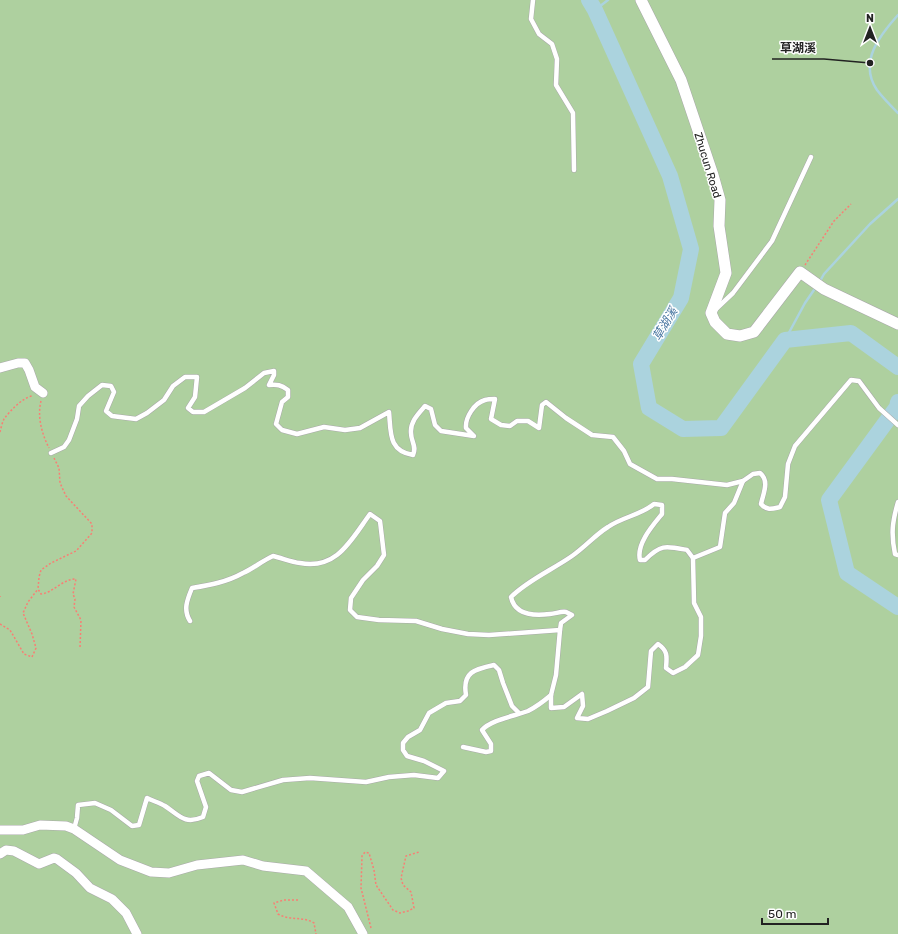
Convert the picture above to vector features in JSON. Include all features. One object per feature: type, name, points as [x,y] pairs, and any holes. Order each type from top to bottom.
[{"type":"street","name":"Zhucun Road","points":[[641,0],[681,80],[720,200],[719,226],[726,273],[711,313]]},
{"type":"street","points":[[711,313],[715,322],[727,334],[740,336],[754,332],[800,272],[824,289],[898,324]]},
{"type":"street","points":[[0,368],[18,363],[25,363],[35,387],[43,393]]},
{"type":"street","points":[[0,830],[23,830],[40,825],[66,826],[74,829],[120,860],[152,872],[170,873],[197,865],[243,860],[263,866],[306,871],[348,908],[363,934]]},
{"type":"street","points":[[0,854],[6,850],[14,851],[39,864],[54,858],[58,859],[76,873],[90,888],[112,899],[126,913],[137,934]]},
{"type":"lane","points":[[533,0],[531,19],[539,34],[552,44],[558,59],[556,85],[573,113],[574,170]]},
{"type":"lane","points":[[711,313],[733,294],[772,242],[811,157]]},
{"type":"lane","points":[[51,453],[64,447],[70,440],[77,419],[79,406],[88,396],[102,385],[111,386],[114,392],[106,411],[112,416],[136,419],[147,413],[164,400],[173,386],[185,377],[196,377],[195,397],[188,408],[193,412],[204,412],[245,388],[264,373],[274,371],[274,375],[269,385],[282,385],[288,390],[288,397],[282,402],[276,424],[282,430],[297,434],[324,427],[346,430],[360,428],[389,412],[392,442],[398,450],[406,454],[413,455],[415,449],[410,434],[412,424],[425,406],[431,409],[435,424],[441,431],[474,436],[466,428],[466,421],[469,414],[483,400],[495,399],[491,419],[501,425],[510,426],[517,421],[528,421],[540,428],[542,405],[546,402],[566,418],[592,435],[613,436],[624,451],[630,464],[657,480],[672,479],[727,485],[743,481],[753,474],[760,473],[766,482],[761,504],[764,508],[769,510],[780,507],[785,497],[788,464],[795,446],[851,380],[859,382],[879,408],[898,425]]},
{"type":"lane","points":[[693,558],[720,546],[725,513],[734,503],[743,481]]},
{"type":"lane","points":[[898,502],[894,517],[892,538],[896,554],[898,555]]},
{"type":"lane","points":[[654,504],[662,505],[662,514],[648,530],[638,554],[640,560],[645,560],[654,550],[663,547],[688,550],[693,558],[694,603],[700,617],[701,636],[698,655],[685,667],[673,673],[666,668],[667,657],[664,649],[658,644],[651,651],[648,687],[634,698],[588,719],[577,718],[583,706],[582,694],[564,707],[551,708],[551,695],[556,675],[561,623],[572,615],[565,612],[536,615],[521,612],[513,605],[511,597],[519,589],[573,556],[608,526],[646,511],[654,504]]},
{"type":"lane","points":[[190,622],[186,614],[186,602],[192,588],[224,582],[244,573],[261,561],[273,556],[299,563],[316,564],[333,559],[350,543],[370,514],[380,522],[384,555],[377,566],[363,580],[351,598],[350,610],[357,617],[416,622],[468,634],[488,635],[560,630]]},
{"type":"lane","points":[[74,829],[78,805],[95,803],[111,810],[132,826],[139,825],[147,798],[165,806],[180,818],[195,820],[203,817],[206,807],[197,781],[198,776],[209,773],[230,790],[242,792],[284,780],[310,778],[366,782],[389,777],[414,775],[438,778],[444,771],[424,761],[407,756],[403,750],[403,743],[420,730],[429,713],[446,703],[460,701],[466,695],[465,689],[468,675],[471,672],[486,666],[494,665],[499,670],[502,683],[512,706],[519,713]]},
{"type":"lane","points":[[463,747],[486,752],[491,750],[491,744],[482,730],[485,726],[495,721],[528,711],[538,706],[551,695]]},
{"type":"path","points":[[800,272],[834,221],[851,204]]},
{"type":"path","points":[[0,432],[3,420],[27,397],[43,393],[39,409],[41,426],[51,453],[59,468],[60,483],[66,496],[92,524],[92,534],[76,551],[51,563],[41,570],[38,589],[28,602],[23,613],[36,648],[32,657],[24,654],[10,630],[0,624]]},
{"type":"path","points":[[38,589],[41,594],[45,594],[57,586],[72,579],[76,579],[73,594],[75,598],[74,607],[81,620],[80,648]]},
{"type":"path","points":[[372,934],[361,888],[362,856],[365,852],[369,853],[374,870],[376,885],[393,910],[400,913],[414,908],[410,892],[403,885],[401,878],[406,856],[419,852]]},
{"type":"path","points":[[298,900],[284,900],[274,903],[278,914],[283,917],[307,919],[314,923],[316,934]]},
{"type":"green space","points":[[0,0],[898,0],[898,934],[0,934]]},
{"type":"waterway","name":"草湖溪","points":[[589,0],[595,10],[670,176],[691,249],[681,298],[641,364],[649,408],[683,429],[721,428],[785,340],[851,333],[898,367]]},
{"type":"waterway","points":[[595,10],[608,0]]},
{"type":"waterway","name":"草湖溪","points":[[898,15],[878,40],[871,59],[870,69],[872,80],[877,90],[898,113]]},
{"type":"waterway","name":"草湖溪","points":[[819,283],[824,274],[870,224],[898,199]]},
{"type":"waterway","name":"草湖溪","points":[[785,340],[805,303],[816,287]]},
{"type":"waterway","name":"草湖溪","points":[[898,402],[897,407],[829,500],[847,573],[898,607]]},
{"type":"place","name":"草湖溪","points":[[870,63]]}]
